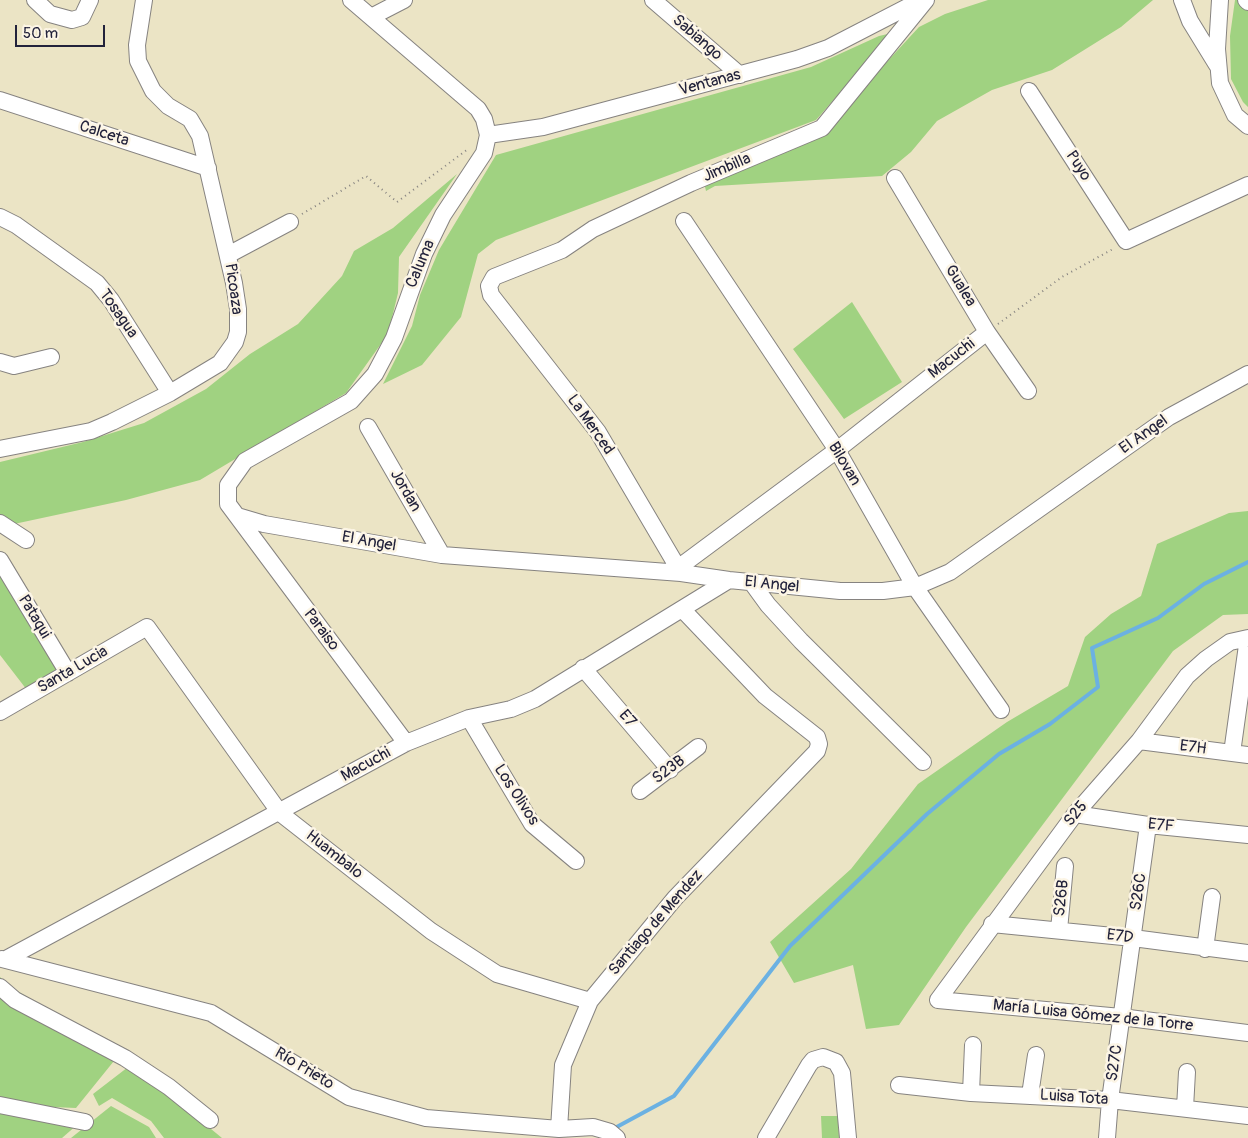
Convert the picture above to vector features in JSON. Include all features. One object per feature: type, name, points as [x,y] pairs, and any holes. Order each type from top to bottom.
[{"type":"street","points":[[35,0],[57,18],[72,20],[82,17],[90,0]]},
{"type":"street","name":"Picoaza","points":[[0,449],[91,431],[170,393],[220,363],[235,342],[238,332],[238,309],[228,255],[200,136],[194,123],[160,99],[141,69],[137,45],[144,0]]},
{"type":"street","points":[[351,0],[478,109],[484,119],[488,135]]},
{"type":"street","points":[[371,18],[404,0]]},
{"type":"street","name":"Sabiango","points":[[653,0],[740,75]]},
{"type":"street","name":"Ventanas","points":[[488,135],[543,127],[740,75],[828,48],[921,0]]},
{"type":"street","name":"Jimbilla","points":[[489,286],[494,277],[562,250],[593,229],[682,187],[822,128],[926,0]]},
{"type":"street","points":[[1182,0],[1195,30],[1219,67]]},
{"type":"street","points":[[1220,0],[1220,83],[1235,114],[1248,126]]},
{"type":"street","name":"Puyo","points":[[1030,90],[1126,241]]},
{"type":"street","name":"Calceta","points":[[0,100],[208,168]]},
{"type":"street","name":"Caluma","points":[[237,516],[228,504],[228,485],[245,461],[350,401],[375,374],[394,338],[424,254],[443,215],[484,153],[488,135]]},
{"type":"street","name":"Gualea","points":[[895,178],[987,332],[1028,391]]},
{"type":"street","points":[[1126,241],[1248,185]]},
{"type":"street","name":"Tosagua","points":[[0,217],[16,225],[97,284],[111,300],[170,393]]},
{"type":"street","name":"Bilovan","points":[[684,221],[837,450],[915,588],[1001,710]]},
{"type":"street","points":[[228,255],[290,222]]},
{"type":"street","name":"La Merced","points":[[489,286],[491,295],[598,432],[679,570]]},
{"type":"street","name":"Macuchi","points":[[679,570],[837,450],[987,332]]},
{"type":"street","points":[[0,362],[14,366],[51,358]]},
{"type":"street","name":"El Angel","points":[[237,516],[264,524],[442,555],[679,570],[729,580],[840,591],[883,591],[915,588],[950,572],[1170,417],[1248,374]]},
{"type":"street","name":"Jordan","points":[[368,427],[442,555]]},
{"type":"street","name":"Paraiso","points":[[237,516],[406,743]]},
{"type":"street","points":[[0,523],[26,540]]},
{"type":"street","name":"Pataqui","points":[[0,560],[68,673]]},
{"type":"street","name":"Macuchi","points":[[3,959],[280,813],[406,743],[469,718],[511,709],[535,698],[729,580]]},
{"type":"street","points":[[752,583],[768,605],[801,641],[923,762]]},
{"type":"street","name":"Santiago de Mendez","points":[[559,1129],[563,1065],[590,1001],[675,898],[817,751],[819,744],[817,737],[765,696],[682,609]]},
{"type":"street","name":"Santa Lucia","points":[[0,712],[147,627]]},
{"type":"street","name":"Huambalo","points":[[147,627],[280,813],[431,931],[497,974],[590,1001]]},
{"type":"street","points":[[1232,753],[1248,638]]},
{"type":"street","name":"S25","points":[[938,1000],[992,924],[1075,814],[1139,741],[1187,676],[1230,642],[1248,638]]},
{"type":"street","name":"E7","points":[[583,668],[670,770]]},
{"type":"street","name":"Los Olivos","points":[[469,718],[532,824],[576,861]]},
{"type":"street","name":"E7H","points":[[1139,741],[1248,755]]},
{"type":"street","name":"S23B","points":[[640,792],[698,747]]},
{"type":"street","name":"E7F","points":[[1075,814],[1148,825],[1248,835]]},
{"type":"street","name":"S26C","points":[[1121,1017],[1148,825]]},
{"type":"street","name":"S26B","points":[[1059,930],[1065,866]]},
{"type":"street","points":[[1205,949],[1212,897]]},
{"type":"street","name":"E7D","points":[[992,924],[1133,938],[1205,949],[1248,953]]},
{"type":"street","name":"Río Prieto","points":[[3,959],[212,1013],[348,1097],[426,1118],[559,1129],[593,1127],[610,1136]]},
{"type":"street","points":[[0,987],[15,1000],[125,1058],[169,1087],[210,1120]]},
{"type":"street","name":"María Luisa Gómez de la Torre","points":[[938,1000],[1121,1017],[1248,1032]]},
{"type":"street","name":"S27C","points":[[1107,1138],[1121,1017]]},
{"type":"street","points":[[971,1093],[972,1045]]},
{"type":"street","points":[[1030,1095],[1036,1055]]},
{"type":"street","points":[[766,1138],[805,1071],[813,1060],[823,1057],[836,1062],[842,1073],[848,1138]]},
{"type":"street","points":[[1185,1108],[1187,1072]]},
{"type":"street","name":"Luisa Tota","points":[[899,1085],[971,1093],[1110,1100],[1248,1116]]},
{"type":"street","points":[[0,1104],[85,1122]]},
{"type":"path","points":[[290,222],[366,176],[397,202],[488,135]]},
{"type":"path","name":"Macuchi","points":[[987,332],[1062,278],[1126,241]]},
{"type":"green space","points":[[988,0],[1153,0],[1121,27],[1052,70],[992,90],[937,121],[911,152],[882,176],[715,186],[706,191],[703,178],[824,130],[919,27],[945,14]]},
{"type":"green space","points":[[1235,0],[1241,0],[1248,5],[1248,107],[1243,102],[1231,79],[1230,36]]},
{"type":"green space","points":[[892,33],[816,120],[496,240],[478,254],[461,317],[422,365],[383,384],[412,326],[420,295],[439,250],[496,155],[811,67],[879,36]]},
{"type":"green space","points":[[457,174],[399,257],[398,293],[388,334],[346,393],[200,480],[126,500],[0,527],[0,462],[83,442],[144,423],[206,389],[250,354],[298,324],[342,276],[354,251],[393,228]]},
{"type":"green space","points":[[852,302],[902,382],[844,419],[793,349]]},
{"type":"green space","points":[[1248,511],[1248,614],[1223,615],[1173,651],[966,927],[899,1025],[866,1029],[853,965],[794,983],[770,942],[851,869],[918,784],[1007,722],[1068,686],[1085,637],[1111,614],[1141,596],[1157,544],[1229,513]]},
{"type":"green space","points":[[0,566],[63,670],[27,690],[0,655]]},
{"type":"green space","points":[[0,977],[12,988],[122,1051],[76,1108],[30,1106],[0,1097]]},
{"type":"green space","points":[[132,1064],[222,1138],[164,1138],[151,1121],[112,1098],[99,1106],[93,1094]]},
{"type":"green space","points":[[111,1106],[149,1127],[156,1138],[71,1138]]},
{"type":"green space","points":[[0,1109],[78,1124],[62,1138],[0,1138]]},
{"type":"green space","points":[[821,1116],[838,1116],[839,1138],[822,1138]]},
{"type":"waterway","points":[[613,1129],[674,1096],[790,946],[927,814],[999,754],[1050,724],[1098,687],[1092,648],[1158,618],[1204,584],[1248,562]]}]
